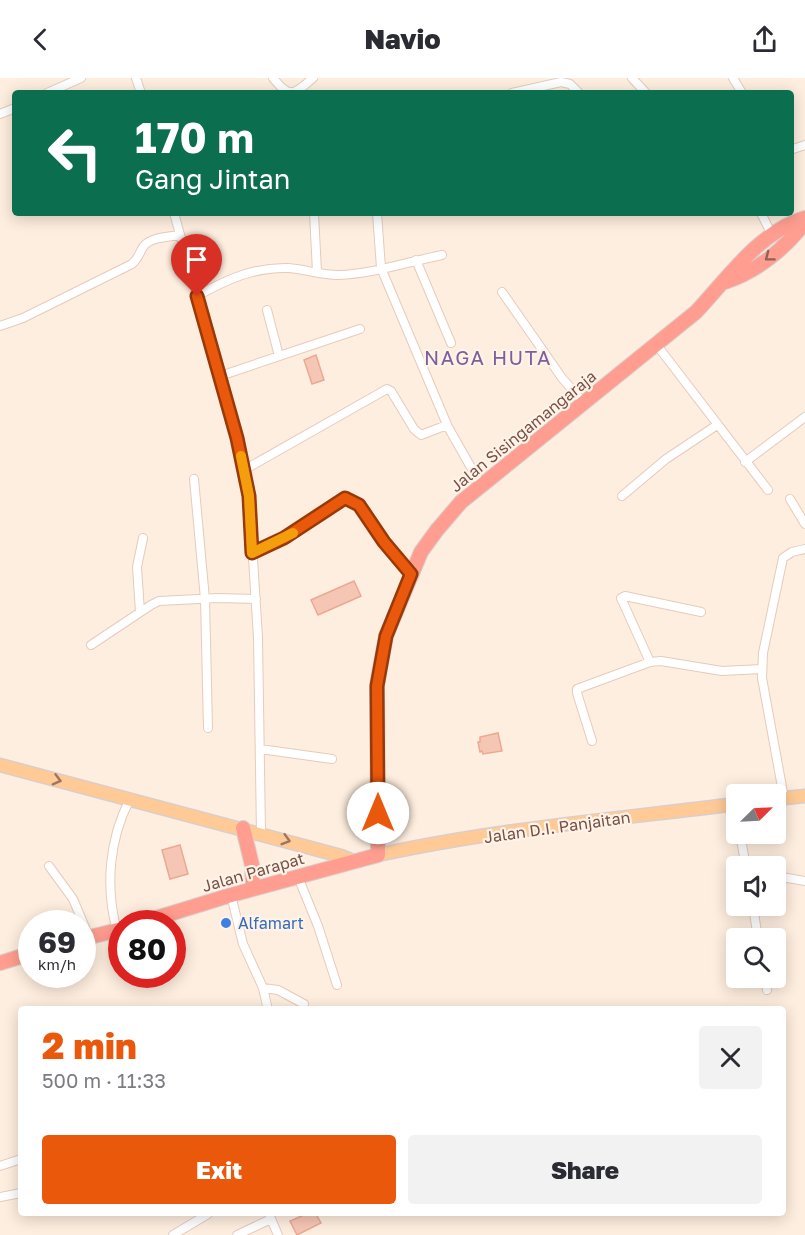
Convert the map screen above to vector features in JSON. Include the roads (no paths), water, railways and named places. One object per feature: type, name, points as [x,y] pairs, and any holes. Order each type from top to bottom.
[{"type":"highway","name":"Jalan Sisingamangaraja","points":[[378,855],[377,686],[386,636],[421,552],[461,502],[696,312],[725,282],[735,268],[772,235],[790,222],[805,220]]},
{"type":"highway","name":"Jalan Sisingamangaraja","points":[[725,282],[741,277],[771,257],[798,232],[805,220]]},
{"type":"highway","points":[[243,828],[252,865],[253,889]]},
{"type":"highway","name":"Jalan Parapat","points":[[182,910],[378,855]]},
{"type":"highway","points":[[0,963],[18,957]]},
{"type":"main road","points":[[0,765],[243,828],[353,861]]},
{"type":"main road","points":[[786,798],[805,796]]},
{"type":"main road","name":"Jalan D.I. Panjaitan","points":[[378,855],[423,845],[545,827],[726,808]]},
{"type":"street","points":[[54,90],[81,78]]},
{"type":"street","points":[[273,78],[282,90]]},
{"type":"street","points":[[296,90],[314,78]]},
{"type":"street","points":[[632,78],[643,90]]},
{"type":"street","points":[[531,90],[561,82],[570,84],[576,90]]},
{"type":"street","points":[[175,216],[237,438],[249,496],[256,599],[261,834]]},
{"type":"street","points":[[314,216],[317,272]]},
{"type":"street","points":[[377,216],[381,268],[447,425],[481,485]]},
{"type":"street","points":[[762,216],[772,235]]},
{"type":"street","points":[[0,326],[23,318],[132,264],[138,259],[144,245],[149,242],[157,238],[180,235]]},
{"type":"street","points":[[197,296],[245,272],[286,268],[336,275],[442,255]]},
{"type":"street","points":[[416,260],[451,343]]},
{"type":"street","points":[[502,292],[562,378],[583,402]]},
{"type":"street","points":[[267,310],[279,356]]},
{"type":"street","points":[[220,376],[360,329]]},
{"type":"street","points":[[656,344],[768,490]]},
{"type":"street","points":[[244,470],[387,389],[391,391],[417,433],[426,434],[447,425]]},
{"type":"street","points":[[745,462],[805,417]]},
{"type":"street","points":[[622,496],[666,459],[717,425]]},
{"type":"street","points":[[194,479],[205,599],[208,728]]},
{"type":"street","points":[[252,553],[284,538],[345,498],[359,505],[384,542],[411,574]]},
{"type":"street","points":[[790,500],[805,524]]},
{"type":"street","points":[[140,612],[137,567],[143,538]]},
{"type":"street","points":[[778,784],[762,678],[763,653],[783,558],[792,552],[805,549]]},
{"type":"street","points":[[650,662],[622,596],[701,612]]},
{"type":"street","points":[[92,645],[159,601],[256,599]]},
{"type":"street","points":[[592,741],[576,693],[577,689],[650,662],[661,661],[722,671],[762,669]]},
{"type":"street","points":[[260,749],[332,759]]},
{"type":"street","points":[[114,910],[110,896],[112,848],[130,799]]},
{"type":"street","points":[[49,866],[73,899],[77,910]]},
{"type":"street","points":[[298,877],[318,926],[337,985]]},
{"type":"street","points":[[786,878],[805,881]]},
{"type":"street","points":[[231,895],[243,944],[263,988],[267,1006]]},
{"type":"street","points":[[263,988],[278,990],[304,1004]]},
{"type":"street","points":[[0,1166],[18,1160]]},
{"type":"street","points":[[0,1197],[18,1194]]},
{"type":"street","points":[[173,1235],[205,1216]]},
{"type":"street","points":[[237,1235],[270,1216],[278,1235]]},
{"type":"place","name":"Alfamart","points":[[226,923]]},
{"type":"district","name":"NAGA HUTA","points":[[488,358]]}]
